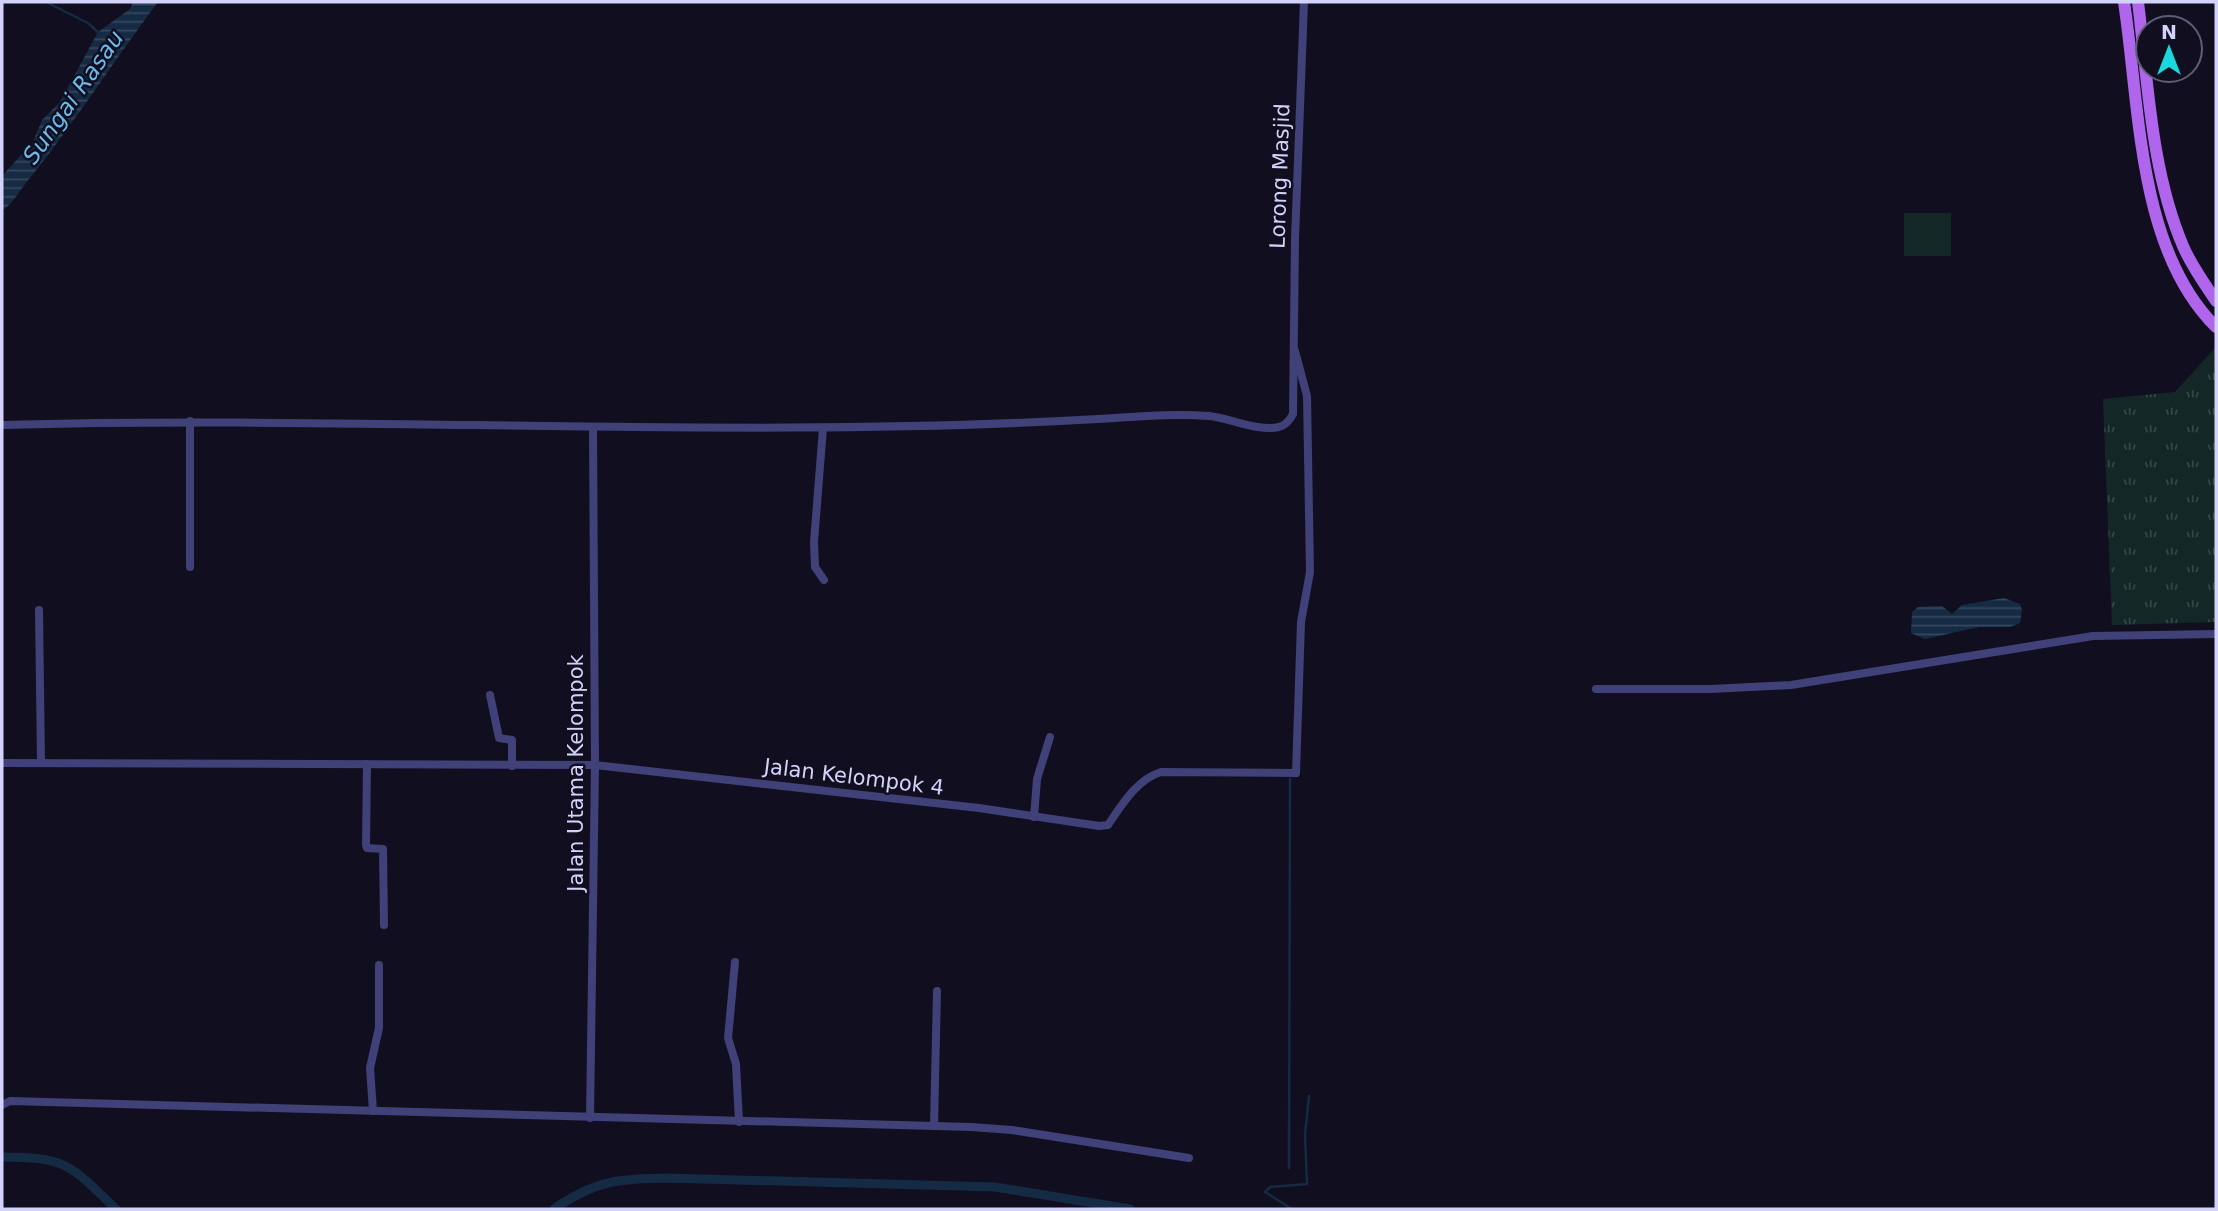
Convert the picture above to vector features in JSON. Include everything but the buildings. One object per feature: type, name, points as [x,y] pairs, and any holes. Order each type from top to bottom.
[{"type":"main road","points":[[2124,2],[2152,201],[2166,252],[2216,327]]},
{"type":"main road","points":[[2138,2],[2152,111],[2169,209],[2183,247],[2216,301]]},
{"type":"street","name":"Lorong Masjid","points":[[1295,351],[1295,239],[1304,2]]},
{"type":"street","points":[[2,425],[190,421],[593,428],[823,428],[1008,424],[1160,415],[1208,416],[1267,428],[1279,427],[1288,422],[1293,414],[1295,351]]},
{"type":"street","name":"Jalan Kelompok 4","points":[[2,763],[595,765],[1099,827],[1108,825],[1138,787],[1151,775],[1161,772],[1296,773],[1301,622],[1310,572],[1307,396],[1295,351]]},
{"type":"street","points":[[190,421],[190,567]]},
{"type":"street","name":"Jalan Utama Kelompok","points":[[590,1118],[595,765],[593,428]]},
{"type":"street","points":[[823,428],[814,542],[815,567],[824,580]]},
{"type":"street","points":[[39,610],[41,763]]},
{"type":"street","points":[[1596,689],[1711,689],[1791,685],[2093,636],[2216,634]]},
{"type":"street","points":[[490,695],[499,738],[512,740],[512,766]]},
{"type":"street","points":[[1034,817],[1037,779],[1050,737]]},
{"type":"street","points":[[367,764],[366,845],[367,848],[383,849],[384,925]]},
{"type":"street","points":[[735,962],[728,1038],[736,1064],[739,1122]]},
{"type":"street","points":[[373,1111],[370,1068],[379,1028],[379,965]]},
{"type":"street","points":[[934,1126],[937,991]]},
{"type":"street","points":[[2,1105],[10,1101],[934,1126],[1012,1130],[1189,1158]]},
{"type":"green space","points":[[1904,213],[1951,213],[1951,256],[1904,256]]},
{"type":"green space","points":[[2216,347],[2216,622],[2112,625],[2103,399],[2175,392]]},
{"type":"water","name":"Sungai Rasau","points":[[133,2],[158,2],[63,135],[2,211],[2,176],[33,142],[42,120],[60,102],[98,32],[130,9]]},
{"type":"water","points":[[2004,598],[2020,604],[2020,623],[2010,627],[1979,627],[1925,639],[1911,633],[1912,612],[1918,607],[1942,606],[1952,614],[1962,605]]},
{"type":"waterway","name":"Sungai Rasau","points":[[46,2],[88,23],[100,34]]},
{"type":"waterway","points":[[1289,1168],[1290,779]]},
{"type":"waterway","points":[[1292,1209],[1265,1192],[1270,1187],[1307,1184],[1305,1134],[1309,1096]]},
{"type":"waterway","points":[[2,1157],[41,1159],[66,1166],[88,1182],[116,1209]]},
{"type":"waterway","points":[[554,1209],[582,1192],[608,1183],[668,1178],[995,1187],[1130,1209]]}]
